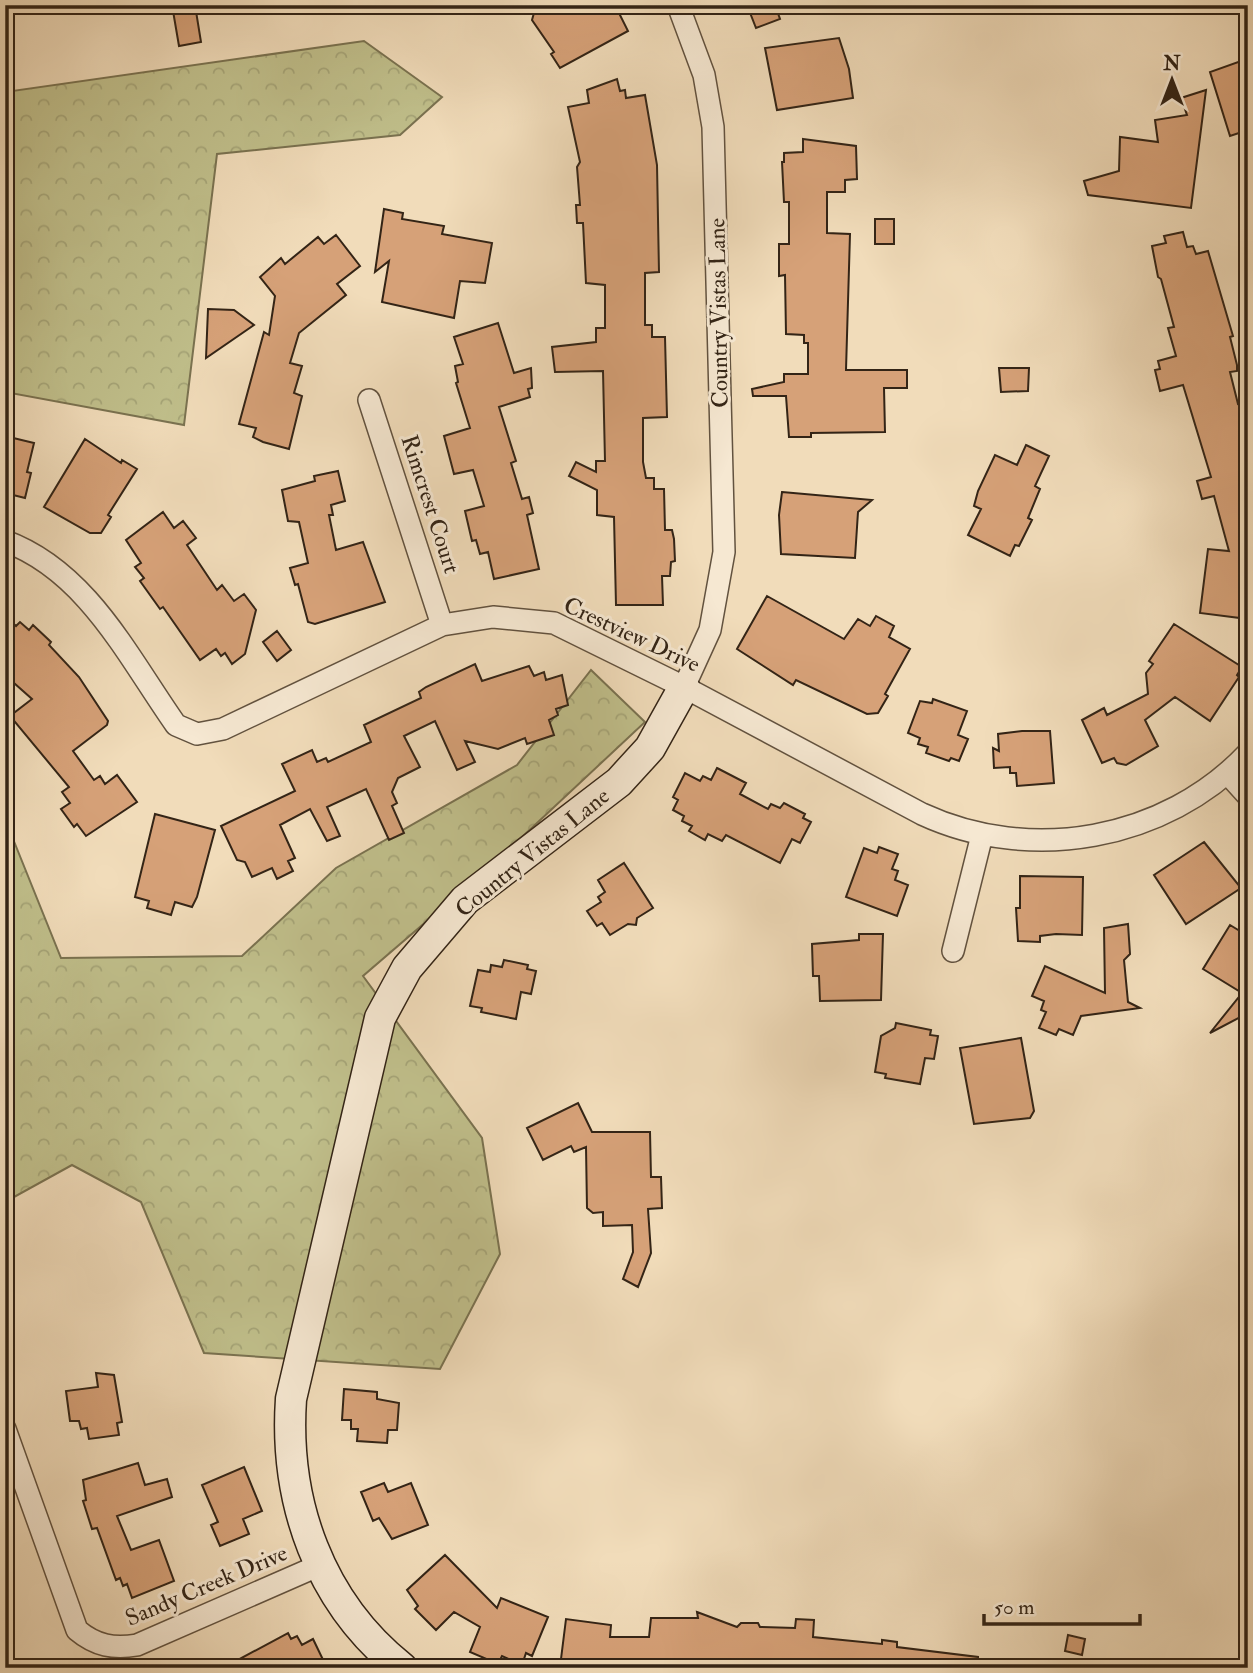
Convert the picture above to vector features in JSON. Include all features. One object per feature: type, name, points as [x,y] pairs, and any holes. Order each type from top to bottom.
[{"type":"street","name":"Country Vistas Lane","points":[[402,1668],[370,1639],[351,1616],[320,1565],[299,1512],[293,1484],[289,1437],[291,1399],[380,1018],[407,968],[465,900],[619,782],[650,748],[684,687],[709,630],[717,604],[724,552],[713,127],[704,75],[678,5]]},
{"type":"street","name":"Rimcrest Court","points":[[369,400],[442,625]]},
{"type":"street","name":"Crestview Drive","points":[[5,541],[50,564],[79,589],[176,725],[197,734],[223,729],[442,625],[493,617],[554,623],[684,687],[922,814],[952,828],[982,835],[1062,840],[1114,831],[1163,814],[1228,774],[1248,753]]},
{"type":"street","points":[[1228,774],[1248,796]]},
{"type":"street","points":[[953,951],[982,835]]},
{"type":"street","name":"Sandy Creek Drive","points":[[5,1429],[77,1630],[88,1639],[115,1649],[137,1645],[320,1565]]},
{"type":"green space","points":[[364,41],[442,97],[400,135],[217,154],[184,425],[5,392],[5,92]]},
{"type":"green space","points":[[591,670],[645,722],[492,865],[363,976],[482,1138],[500,1254],[440,1369],[204,1353],[141,1202],[72,1165],[5,1202],[5,819],[61,958],[242,956],[336,868],[517,765]]},
{"type":"building","points":[[172,5],[195,5],[201,42],[179,46]]},
{"type":"building","points":[[547,5],[615,5],[628,31],[560,68],[551,54],[554,52],[532,20],[534,13]]},
{"type":"building","points":[[747,5],[775,5],[780,19],[756,28]]},
{"type":"building","points":[[839,38],[849,69],[853,98],[777,110],[765,48]]},
{"type":"building","points":[[1241,61],[1248,83],[1248,130],[1230,136],[1210,72]]},
{"type":"building","points":[[617,79],[620,91],[625,90],[626,98],[645,95],[657,165],[659,272],[645,273],[645,325],[652,325],[652,337],[665,337],[667,417],[643,418],[643,462],[646,478],[654,478],[654,489],[664,489],[665,530],[672,530],[674,539],[675,561],[671,562],[670,576],[662,576],[663,605],[616,605],[614,517],[597,515],[597,490],[569,476],[576,462],[596,472],[596,461],[605,461],[603,371],[555,372],[552,347],[596,342],[596,328],[605,328],[605,285],[586,283],[583,223],[577,223],[576,205],[580,205],[577,167],[580,162],[568,107],[589,103],[587,90]]},
{"type":"building","points":[[1206,90],[1191,208],[1088,195],[1084,181],[1119,171],[1120,137],[1158,142],[1155,120],[1187,115],[1181,98]]},
{"type":"building","points":[[803,139],[856,146],[857,179],[845,180],[845,192],[827,192],[827,233],[850,234],[846,370],[907,370],[907,388],[884,388],[885,432],[811,433],[811,437],[789,437],[786,396],[753,396],[752,389],[784,382],[784,374],[808,374],[808,343],[804,343],[804,335],[786,334],[785,275],[779,276],[779,244],[789,244],[789,202],[784,202],[782,162],[784,153],[803,152]]},
{"type":"building","points":[[384,209],[403,213],[402,219],[444,226],[442,234],[492,243],[485,283],[460,281],[454,318],[382,302],[389,261],[375,272]]},
{"type":"building","points":[[875,219],[894,219],[894,244],[875,244]]},
{"type":"building","points":[[1183,232],[1187,247],[1193,246],[1196,254],[1208,251],[1233,336],[1230,337],[1237,371],[1230,372],[1238,404],[1245,402],[1248,412],[1248,619],[1200,613],[1208,549],[1229,551],[1214,496],[1202,499],[1197,481],[1211,477],[1183,385],[1160,391],[1155,370],[1160,369],[1158,361],[1176,356],[1168,328],[1174,327],[1161,279],[1158,277],[1152,246],[1166,243],[1164,236]]},
{"type":"building","points":[[336,235],[360,266],[337,284],[346,295],[299,333],[290,363],[302,366],[294,393],[302,396],[289,449],[263,442],[253,437],[256,428],[239,424],[264,332],[269,335],[275,296],[260,277],[281,258],[285,264],[318,237],[324,244]]},
{"type":"building","points":[[208,309],[234,310],[254,325],[206,358]]},
{"type":"building","points":[[498,323],[514,373],[531,368],[532,388],[528,389],[530,397],[499,407],[516,461],[511,463],[522,499],[529,497],[533,513],[527,515],[539,569],[494,579],[488,552],[480,554],[476,540],[472,541],[465,511],[484,506],[473,470],[454,474],[444,436],[470,428],[456,383],[455,366],[463,364],[454,337]]},
{"type":"building","points":[[999,368],[1029,368],[1028,391],[1001,392]]},
{"type":"building","points":[[5,436],[34,443],[27,472],[31,473],[25,498],[5,493]]},
{"type":"building","points":[[85,439],[121,463],[122,460],[137,469],[108,515],[111,517],[101,533],[90,533],[44,507]]},
{"type":"building","points":[[1026,445],[1049,456],[1035,486],[1040,489],[1028,518],[1032,520],[1019,546],[1015,545],[1010,556],[968,535],[981,509],[974,506],[978,491],[995,455],[1017,465]]},
{"type":"building","points":[[338,471],[345,501],[331,505],[333,515],[329,515],[336,550],[363,542],[385,602],[315,624],[308,622],[298,584],[295,585],[290,568],[308,563],[299,522],[288,521],[282,490],[315,481],[314,476]]},
{"type":"building","points":[[782,492],[872,500],[858,512],[855,558],[781,554],[779,515]]},
{"type":"building","points":[[163,512],[174,528],[183,521],[196,538],[187,545],[217,590],[222,585],[234,601],[244,594],[256,610],[245,654],[232,664],[225,653],[221,656],[216,649],[200,660],[163,607],[160,609],[140,581],[144,578],[135,567],[141,563],[126,540]]},
{"type":"building","points":[[767,596],[844,639],[858,619],[870,626],[876,616],[894,626],[889,637],[910,649],[885,694],[888,696],[878,713],[867,714],[796,680],[793,685],[737,649]]},
{"type":"building","points":[[5,616],[16,626],[20,622],[29,630],[33,625],[51,642],[49,645],[79,677],[108,721],[107,725],[73,751],[94,780],[100,776],[105,784],[117,775],[137,802],[86,836],[77,824],[74,827],[61,809],[70,803],[62,792],[69,787],[10,716],[32,699],[5,675]]},
{"type":"building","points":[[1174,624],[1242,667],[1237,675],[1239,677],[1210,721],[1175,697],[1145,720],[1158,746],[1126,765],[1117,763],[1114,758],[1102,763],[1082,720],[1104,708],[1107,715],[1148,694],[1146,673],[1153,664],[1149,661]]},
{"type":"building","points":[[277,631],[291,650],[277,661],[263,642]]},
{"type":"building","points":[[475,664],[482,681],[529,666],[534,676],[544,672],[546,680],[562,675],[568,705],[556,709],[558,715],[549,720],[554,735],[527,744],[525,738],[498,749],[465,741],[475,762],[457,770],[435,721],[404,736],[420,767],[398,778],[392,792],[397,803],[392,806],[404,833],[389,840],[366,789],[327,807],[340,836],[327,841],[310,809],[280,825],[295,858],[288,861],[293,871],[277,879],[272,868],[252,877],[245,862],[237,860],[221,826],[295,791],[282,764],[312,750],[317,762],[326,758],[328,762],[371,742],[364,725],[421,698],[419,692],[426,687]]},
{"type":"building","points":[[933,699],[967,711],[958,735],[968,739],[959,761],[951,758],[949,761],[926,753],[928,747],[918,744],[920,738],[908,733],[920,701],[932,703]]},
{"type":"building","points":[[1050,731],[1054,783],[1017,786],[1016,773],[1010,773],[1010,767],[994,768],[993,748],[999,751],[998,734]]},
{"type":"building","points":[[717,768],[746,783],[740,794],[768,809],[771,804],[780,808],[784,803],[805,814],[803,818],[811,822],[800,843],[792,839],[780,863],[726,835],[722,841],[708,834],[705,840],[689,831],[692,826],[682,821],[684,816],[673,810],[678,800],[673,797],[685,773],[700,781],[703,776],[711,780]]},
{"type":"building","points":[[155,814],[215,830],[192,907],[175,902],[171,915],[147,908],[149,901],[135,897]]},
{"type":"building","points":[[1204,842],[1241,888],[1186,924],[1154,875]]},
{"type":"building","points":[[879,847],[898,854],[892,869],[898,871],[895,880],[908,885],[897,916],[846,897],[864,848],[877,853]]},
{"type":"building","points":[[624,863],[653,908],[637,918],[636,925],[628,924],[610,935],[602,923],[597,926],[587,911],[601,902],[598,897],[605,892],[598,880]]},
{"type":"building","points":[[1020,876],[1083,877],[1082,935],[1056,934],[1040,936],[1040,942],[1018,941],[1016,908],[1020,908]]},
{"type":"building","points":[[1128,924],[1130,954],[1124,960],[1128,1002],[1140,1008],[1081,1016],[1073,1035],[1059,1029],[1056,1035],[1039,1028],[1046,1012],[1041,1010],[1044,1001],[1032,996],[1045,966],[1105,993],[1104,928]]},
{"type":"building","points":[[1230,925],[1248,936],[1248,1013],[1210,1033],[1242,993],[1203,969]]},
{"type":"building","points":[[859,934],[883,934],[881,1000],[820,1001],[819,976],[813,976],[812,944],[859,940]]},
{"type":"building","points":[[504,960],[528,965],[527,969],[536,971],[531,994],[521,992],[516,1019],[481,1012],[482,1008],[470,1006],[478,970],[490,972],[491,965],[502,967]]},
{"type":"building","points":[[896,1023],[931,1030],[930,1035],[938,1036],[934,1059],[925,1058],[920,1084],[885,1078],[886,1074],[875,1072],[881,1036],[895,1028]]},
{"type":"building","points":[[1021,1038],[1034,1111],[1030,1118],[974,1124],[960,1048]]},
{"type":"building","points":[[578,1103],[592,1132],[650,1132],[651,1177],[661,1177],[662,1208],[648,1209],[651,1253],[638,1287],[623,1279],[633,1252],[632,1225],[603,1226],[603,1212],[593,1213],[587,1208],[586,1147],[574,1152],[571,1146],[543,1160],[527,1128]]},
{"type":"building","points":[[96,1373],[114,1375],[122,1422],[117,1423],[119,1435],[89,1439],[87,1428],[81,1429],[79,1421],[70,1421],[66,1391],[98,1387]]},
{"type":"building","points":[[344,1389],[377,1392],[377,1399],[399,1403],[397,1430],[388,1430],[387,1443],[357,1441],[358,1429],[351,1429],[351,1420],[342,1420]]},
{"type":"building","points":[[138,1463],[145,1485],[167,1479],[172,1497],[117,1516],[131,1550],[159,1540],[174,1581],[132,1598],[127,1584],[123,1586],[120,1578],[116,1580],[97,1528],[92,1529],[83,1501],[86,1500],[83,1480]]},
{"type":"building","points":[[244,1467],[262,1511],[243,1519],[249,1534],[220,1546],[211,1525],[218,1522],[202,1485]]},
{"type":"building","points":[[384,1483],[388,1492],[411,1483],[428,1525],[392,1539],[379,1518],[373,1521],[361,1492]]},
{"type":"building","points":[[445,1555],[497,1608],[501,1598],[548,1617],[532,1656],[526,1653],[522,1665],[502,1656],[498,1664],[470,1652],[480,1627],[454,1612],[436,1630],[415,1609],[418,1606],[407,1590]]},
{"type":"building","points":[[697,1612],[737,1627],[741,1623],[758,1623],[760,1627],[795,1628],[796,1619],[814,1620],[813,1637],[882,1644],[882,1640],[897,1642],[897,1647],[978,1657],[978,1668],[560,1667],[566,1619],[611,1625],[610,1637],[649,1637],[651,1618],[698,1618]]},
{"type":"building","points":[[288,1633],[291,1639],[297,1636],[302,1645],[313,1639],[327,1668],[223,1668]]},
{"type":"building","points":[[1068,1635],[1085,1639],[1082,1655],[1065,1651]]}]
